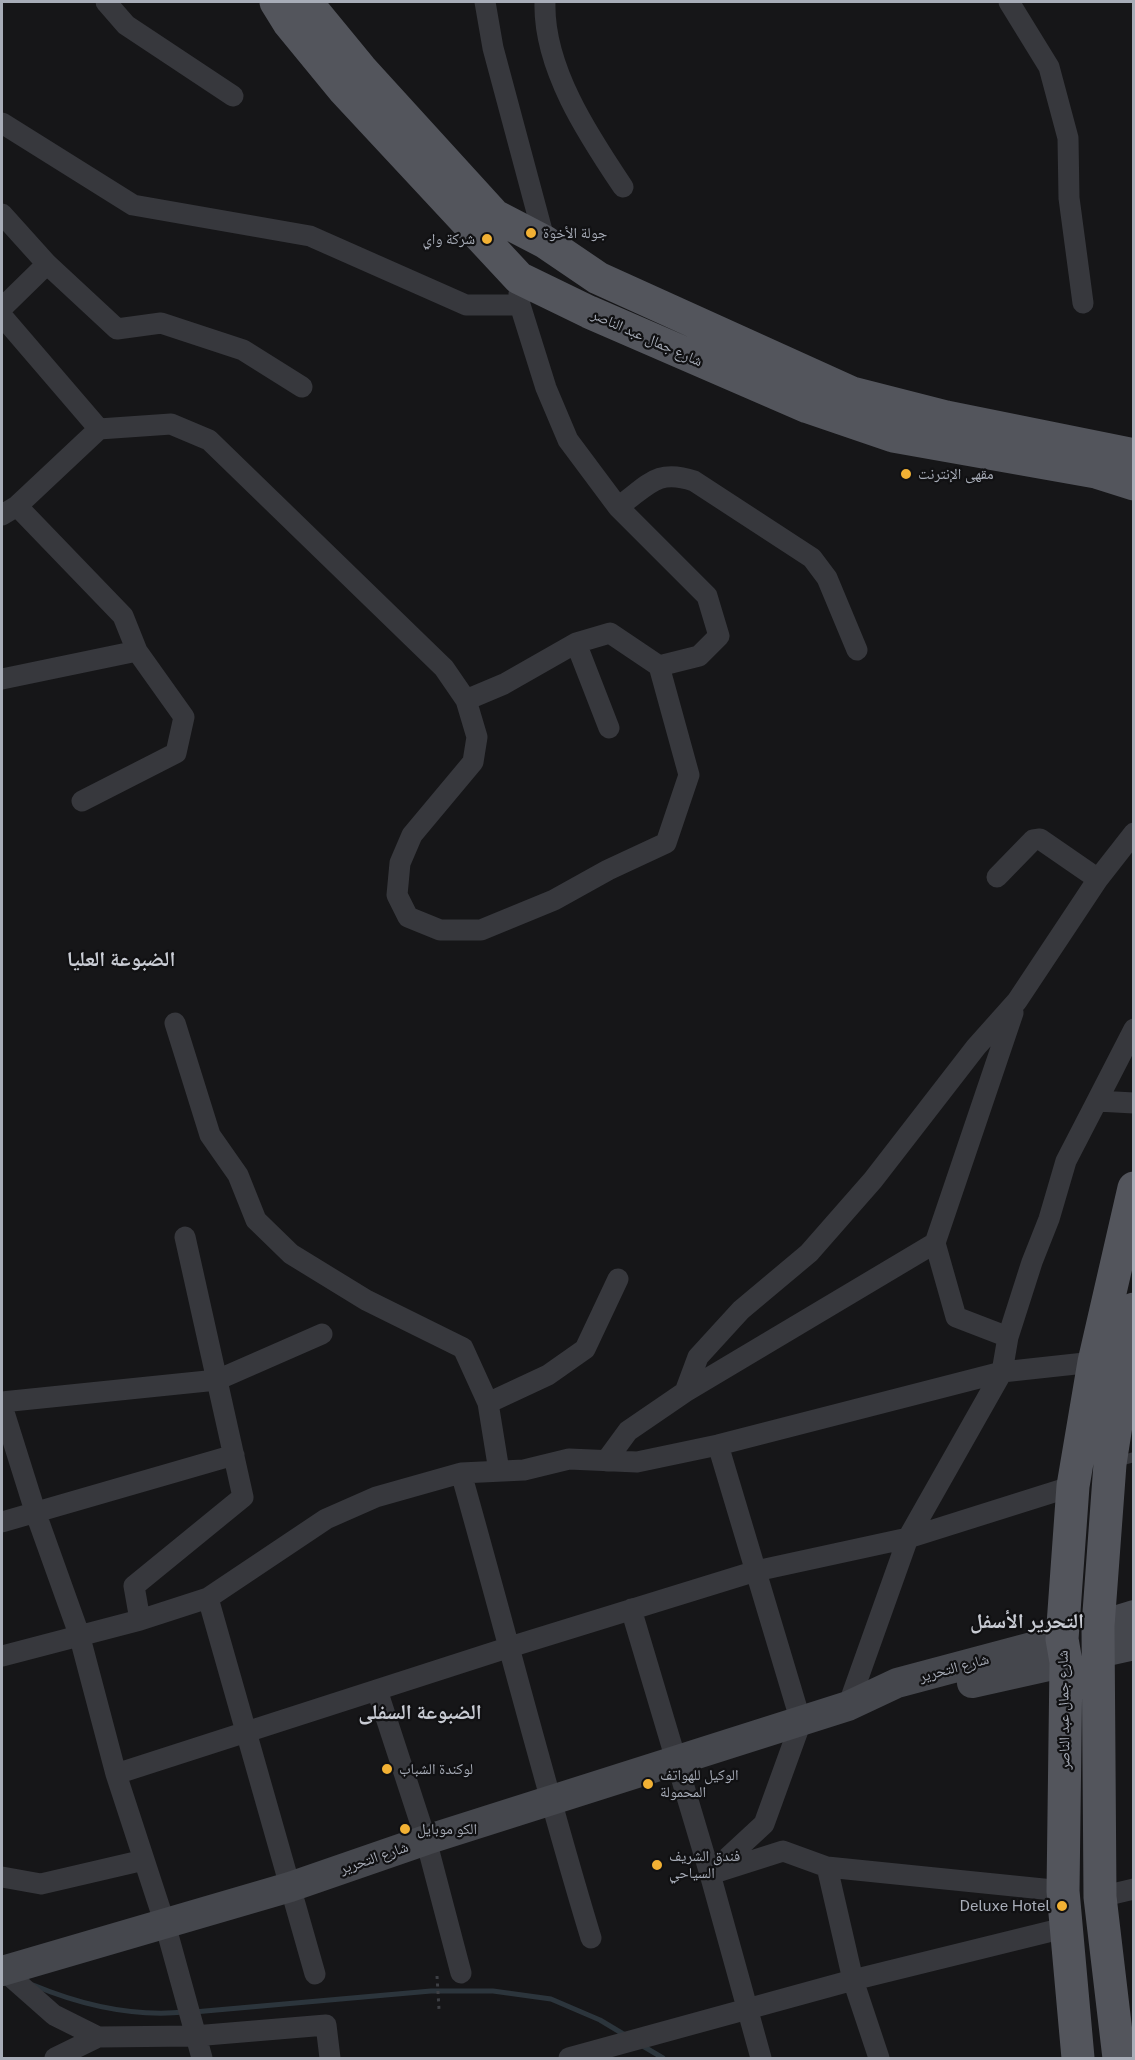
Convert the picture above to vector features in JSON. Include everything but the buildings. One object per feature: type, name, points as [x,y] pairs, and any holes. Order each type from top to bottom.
[{"type":"main road","name":"شارع جمال عبد الناصر","points":[[276,2],[289,22],[344,90],[519,291],[589,312],[798,403],[893,436],[1096,472],[1133,461]]},
{"type":"main road","name":"شارع جمال عبد الناصر","points":[[306,2],[361,69],[495,216],[545,242],[598,278],[852,393],[1133,461]]},
{"type":"main road","points":[[519,291],[511,260],[516,245],[523,241],[545,242]]},
{"type":"main road","name":"شارع جمال عبد الناصر","points":[[1075,2058],[1064,1891],[1064,1650],[1073,1486],[1094,1362],[1134,1188]]},
{"type":"main road","points":[[1123,2043],[1100,1897],[1098,1640],[1122,1460],[1133,1315]]},
{"type":"main road","points":[[1098,1640],[1134,1615]]},
{"type":"main road","points":[[1098,1640],[1134,1645]]},
{"type":"main road","name":"شارع التحرير","points":[[3,1970],[290,1887],[426,1839],[801,1722],[848,1706],[897,1683],[1064,1650]]},
{"type":"street","points":[[106,2],[126,25],[233,96]]},
{"type":"street","points":[[485,2],[493,48],[545,242]]},
{"type":"street","points":[[545,2],[554,61],[583,128],[623,187]]},
{"type":"street","points":[[1008,2],[1048,68],[1068,138],[1069,198],[1083,303]]},
{"type":"street","points":[[2,123],[133,205],[310,236],[466,305],[519,291],[546,388],[567,440],[618,507],[707,596],[719,636],[699,656],[659,666]]},
{"type":"street","points":[[2,214],[47,264],[117,329],[161,322],[243,350],[302,387]]},
{"type":"street","points":[[2,308],[47,264]]},
{"type":"street","points":[[2,316],[99,429]]},
{"type":"street","points":[[82,801],[176,753],[184,717],[137,651],[123,616],[9,510],[99,429],[171,424],[209,440],[444,668],[466,700],[477,737],[473,762],[411,835],[400,863],[397,895],[408,917],[440,930],[481,930],[554,900],[608,870],[666,843],[690,775],[659,666],[610,633],[576,643],[504,684],[466,700]]},
{"type":"street","points":[[618,507],[662,476],[674,474],[694,481],[812,558],[827,578],[857,650]]},
{"type":"street","points":[[576,643],[609,728]]},
{"type":"street","points":[[2,679],[137,651]]},
{"type":"street","points":[[685,1392],[698,1357],[741,1310],[809,1253],[873,1180],[976,1047],[1017,1001],[1098,879],[1134,833]]},
{"type":"street","points":[[997,877],[1033,840],[1040,839],[1098,879]]},
{"type":"street","points":[[1008,1336],[956,1317],[935,1243],[1017,1001]]},
{"type":"street","points":[[175,1023],[210,1135],[238,1175],[256,1220],[291,1254],[366,1300],[463,1348],[488,1403],[499,1471]]},
{"type":"street","points":[[848,1706],[908,1538],[1002,1372],[1008,1336],[1032,1262],[1049,1219],[1066,1161],[1134,1029]]},
{"type":"street","points":[[1097,1101],[1134,1103]]},
{"type":"street","points":[[140,1620],[134,1586],[243,1497],[185,1237]]},
{"type":"street","points":[[606,1461],[628,1431],[685,1392],[935,1243]]},
{"type":"street","points":[[488,1403],[548,1375],[585,1349],[618,1279]]},
{"type":"street","points":[[202,2058],[165,1924],[116,1774],[79,1634],[36,1514],[2,1404],[217,1380],[322,1334]]},
{"type":"street","points":[[2,1656],[79,1634],[140,1620],[208,1598],[326,1519],[376,1497],[461,1473],[524,1470],[569,1459],[637,1462],[717,1445],[1002,1372],[1094,1362]]},
{"type":"street","points":[[710,1874],[764,1824],[801,1722],[717,1445]]},
{"type":"street","points":[[2,1522],[234,1455]]},
{"type":"street","points":[[461,1473],[510,1647],[549,1800],[591,1938]]},
{"type":"street","points":[[116,1774],[510,1647],[756,1571],[908,1538],[1073,1486]]},
{"type":"street","points":[[208,1598],[315,1974]]},
{"type":"street","points":[[631,1609],[710,1874],[761,2058]]},
{"type":"street","points":[[377,1690],[426,1839],[461,1973]]},
{"type":"street","points":[[710,1874],[783,1851],[827,1867],[1064,1891]]},
{"type":"street","points":[[2,1877],[41,1884],[144,1860]]},
{"type":"street","points":[[827,1867],[853,1980],[879,2058]]},
{"type":"street","points":[[1100,1897],[1134,1889]]},
{"type":"street","points":[[568,2058],[619,2052],[671,2031],[747,2012],[853,1980],[1068,1927]]},
{"type":"street","points":[[3,1970],[54,2015],[98,2037]]},
{"type":"street","points":[[55,2058],[98,2037],[193,2030],[326,2025],[330,2058]]},
{"type":"path","points":[[437,1976],[439,2009]]},
{"type":"waterway","points":[[33,1985],[88,2004],[108,2008],[146,2013],[185,2012]]},
{"type":"waterway","points":[[194,2012],[431,1991],[493,1991],[551,1999],[600,2020],[625,2035]]},
{"type":"waterway","points":[[641,2045],[663,2058]]},
{"type":"place","name":"جولة الأخوة","points":[[531,233]]},
{"type":"place","name":"شركة واي","points":[[487,239]]},
{"type":"place","name":"مقهى الإنترنت","points":[[906,474]]},
{"type":"place","name":"لوكندة الشباب","points":[[387,1769]]},
{"type":"place","name":"الوكيل للهواتف المحمولة","points":[[648,1784]]},
{"type":"place","name":"الكو موبايل","points":[[405,1829]]},
{"type":"place","name":"فندق الشريف السياحي","points":[[657,1865]]},
{"type":"place","name":"Deluxe Hotel","points":[[1062,1906]]},
{"type":"district","name":"الضبوعة العليا","points":[[121,960]]},
{"type":"district","name":"التحرير الأسفل","points":[[1027,1622]]},
{"type":"district","name":"الضبوعة السفلى","points":[[420,1713]]}]
